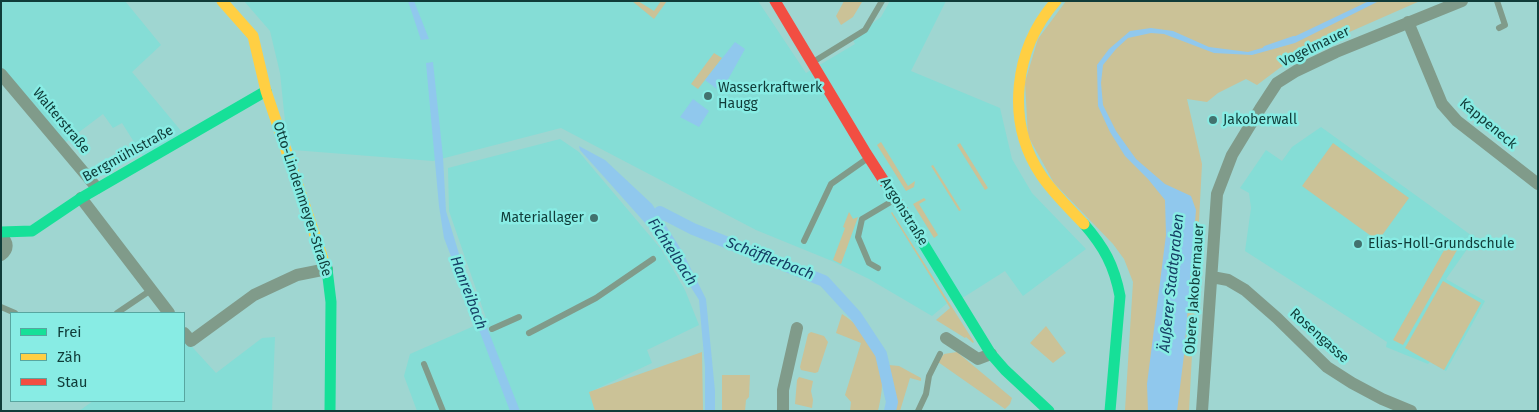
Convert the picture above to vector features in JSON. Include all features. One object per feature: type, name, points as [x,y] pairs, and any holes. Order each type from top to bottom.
[{"type":"street","name":"Otto-Lindenmeyer-Straße","points":[[222,1],[252,36],[266,91],[327,269],[331,302],[330,411]]},
{"type":"street","name":"Argonstraße","points":[[775,1],[869,158],[991,354],[1004,370],[1049,411]]},
{"type":"street","points":[[1056,1],[1037,26],[1028,43],[1022,65],[1018,111],[1029,155],[1049,186],[1101,244],[1116,272],[1120,304],[1110,411]]},
{"type":"street","name":"Vogelmauer","points":[[1225,171],[1232,155],[1278,83],[1296,71],[1336,52],[1462,1]]},
{"type":"street","name":"Kappeneck","points":[[1408,22],[1442,104],[1457,121],[1538,184]]},
{"type":"street","name":"Walterstraße","points":[[1,74],[97,188]]},
{"type":"street","name":"Bergmühlstraße","points":[[1,234],[32,231],[97,188],[266,91]]},
{"type":"street","name":"Obere Jakobermauer","points":[[1202,411],[1217,194],[1225,171]]},
{"type":"street","points":[[81,198],[167,312]]},
{"type":"street","points":[[1,234],[8,244],[5,252],[1,255]]},
{"type":"street","points":[[185,334],[191,341],[254,295],[297,274],[327,269]]},
{"type":"street","name":"Rosengasse","points":[[1212,277],[1228,280],[1246,290],[1327,367],[1352,384],[1411,411]]},
{"type":"street","points":[[783,411],[783,390],[797,328]]},
{"type":"street","points":[[946,338],[978,359],[991,354]]},
{"type":"lane","points":[[813,62],[865,30],[882,1]]},
{"type":"lane","points":[[1497,1],[1505,24],[1499,28]]},
{"type":"lane","points":[[804,241],[830,184],[869,158]]},
{"type":"lane","points":[[878,268],[869,263],[858,237],[862,219],[896,199]]},
{"type":"lane","points":[[529,333],[596,298],[653,260]]},
{"type":"lane","points":[[118,312],[151,290]]},
{"type":"lane","points":[[1,307],[13,312]]},
{"type":"lane","points":[[492,329],[519,317]]},
{"type":"lane","points":[[918,411],[926,394],[929,376],[940,354]]},
{"type":"lane","points":[[424,364],[443,411]]},
{"type":"shaded area","points":[[1,1],[125,1],[161,45],[132,72],[187,138],[146,161],[122,123],[113,128],[103,114],[62,145],[1,74]]},
{"type":"shaded area","points":[[244,1],[758,1],[806,73],[855,44],[852,38],[881,17],[890,1],[946,1],[911,71],[1000,108],[1012,159],[1032,193],[1086,249],[1023,296],[1005,271],[964,297],[951,300],[932,316],[869,279],[832,261],[756,230],[561,128],[433,161],[293,150],[286,131],[280,73],[270,31]]},
{"type":"shaded area","points":[[632,1],[638,1],[654,11],[661,1],[667,1],[654,19]]},
{"type":"shaded area","points":[[844,1],[862,2],[853,17],[841,25],[836,16]]},
{"type":"shaded area","points":[[1066,1],[1420,1],[1329,41],[1289,61],[1257,85],[1246,79],[1218,93],[1207,102],[1187,99],[1202,164],[1189,411],[1125,410],[1133,282],[1124,259],[1113,244],[1054,183],[1028,136],[1025,82],[1038,39]]},
{"type":"shaded area","points":[[714,53],[722,58],[698,89],[691,84]]},
{"type":"shaded area","name":"Elias-Holl-Grundschule","points":[[1321,127],[1475,238],[1446,279],[1485,301],[1446,371],[1430,362],[1428,364],[1386,347],[1387,342],[1245,251],[1251,208],[1249,193],[1240,188],[1266,150],[1282,161],[1292,147]]},
{"type":"shaded area","points":[[560,139],[579,152],[661,249],[685,290],[699,325],[647,350],[652,363],[590,392],[595,411],[417,411],[404,376],[410,354],[474,326],[486,318],[449,211],[448,168]]},
{"type":"shaded area","points":[[881,142],[908,186],[915,181],[914,187],[906,191],[877,145]]},
{"type":"shaded area","points":[[960,143],[988,188],[985,190],[957,145]]},
{"type":"shaded area","points":[[1333,143],[1409,198],[1378,241],[1302,186]]},
{"type":"shaded area","points":[[933,165],[961,210],[959,211],[931,166]]},
{"type":"shaded area","points":[[924,198],[926,200],[919,204],[938,235],[934,238],[913,204]]},
{"type":"shaded area","points":[[849,212],[853,219],[858,217],[841,264],[833,260]]},
{"type":"shaded area","points":[[892,212],[973,343],[936,320],[950,308]]},
{"type":"shaded area","points":[[1451,238],[1461,243],[1403,345],[1393,340]]},
{"type":"shaded area","points":[[1443,281],[1481,303],[1444,370],[1405,348]]},
{"type":"shaded area","points":[[842,314],[858,327],[870,344],[879,363],[882,383],[878,411],[850,411],[851,402],[845,395],[861,343],[836,333]]},
{"type":"shaded area","points":[[1046,326],[1066,353],[1053,363],[1030,343]]},
{"type":"shaded area","points":[[811,332],[824,336],[828,342],[818,372],[815,373],[801,370],[800,367],[808,334]]},
{"type":"shaded area","points":[[275,337],[272,411],[79,411],[92,402],[185,402],[185,339],[216,373],[262,338]]},
{"type":"shaded area","points":[[702,352],[703,411],[595,411],[589,392]]},
{"type":"shaded area","points":[[957,352],[1012,398],[1010,404],[1005,409],[938,362],[944,354]]},
{"type":"shaded area","points":[[889,365],[899,366],[921,378],[921,381],[910,378],[900,411],[896,411]]},
{"type":"shaded area","points":[[722,375],[750,375],[749,397],[746,400],[745,411],[722,411]]},
{"type":"shaded area","points":[[799,377],[813,381],[811,391],[812,408],[795,404],[797,380]]},
{"type":"water","points":[[408,1],[414,1],[429,39],[421,40]]},
{"type":"water","points":[[1369,1],[1379,1],[1295,43],[1252,55],[1214,53],[1164,34],[1151,33],[1128,38],[1103,65],[1101,83],[1103,105],[1116,131],[1136,159],[1165,184],[1191,196],[1196,210],[1184,355],[1177,411],[1148,411],[1147,384],[1166,235],[1165,200],[1148,179],[1125,156],[1110,132],[1098,106],[1097,65],[1109,49],[1130,31],[1151,28],[1173,31],[1209,47],[1248,52],[1283,42]]},
{"type":"water","points":[[735,42],[745,49],[721,92],[705,80]]},
{"type":"water","name":"Hanreibach","points":[[433,62],[443,157],[446,211],[463,267],[520,411],[510,411],[444,238],[439,206],[426,63]]},
{"type":"water","points":[[693,99],[709,111],[699,127],[680,117]]},
{"type":"water","name":"Fichtelbach","points":[[579,146],[605,160],[652,204],[682,251],[706,299],[715,391],[715,411],[705,411],[705,367],[699,300],[663,243],[580,150]]},
{"type":"waterway","name":"Äußerer Stadtgraben","points":[[1265,48],[1294,38]]},
{"type":"waterway","name":"Schäfflerbach","points":[[660,212],[693,229],[824,281],[856,316],[881,354],[892,402],[890,411]]},
{"type":"traffic: fast","points":[[1,232],[32,231],[81,198],[266,91]]},
{"type":"traffic: fast","points":[[907,217],[991,354],[1005,370],[1049,411]]},
{"type":"traffic: fast","points":[[1084,224],[1107,257],[1115,275],[1120,296],[1110,411]]},
{"type":"traffic: fast","points":[[324,262],[327,269],[331,302],[330,411]]},
{"type":"traffic: slow","points":[[222,1],[253,36],[266,91],[324,262]]},
{"type":"traffic: slow","points":[[1056,1],[1042,20],[1031,41],[1023,63],[1019,86],[1019,109],[1022,132],[1030,154],[1041,175],[1084,224]]},
{"type":"traffic: jam","points":[[775,1],[866,153],[907,217]]},
{"type":"place","name":"Wasserkraftwerk Haugg","points":[[708,96]]},
{"type":"place","name":"Jakoberwall","points":[[1213,120]]},
{"type":"place","name":"Materiallager","points":[[594,218]]},
{"type":"place","name":"Elias-Holl-Grundschule","points":[[1358,244]]}]
